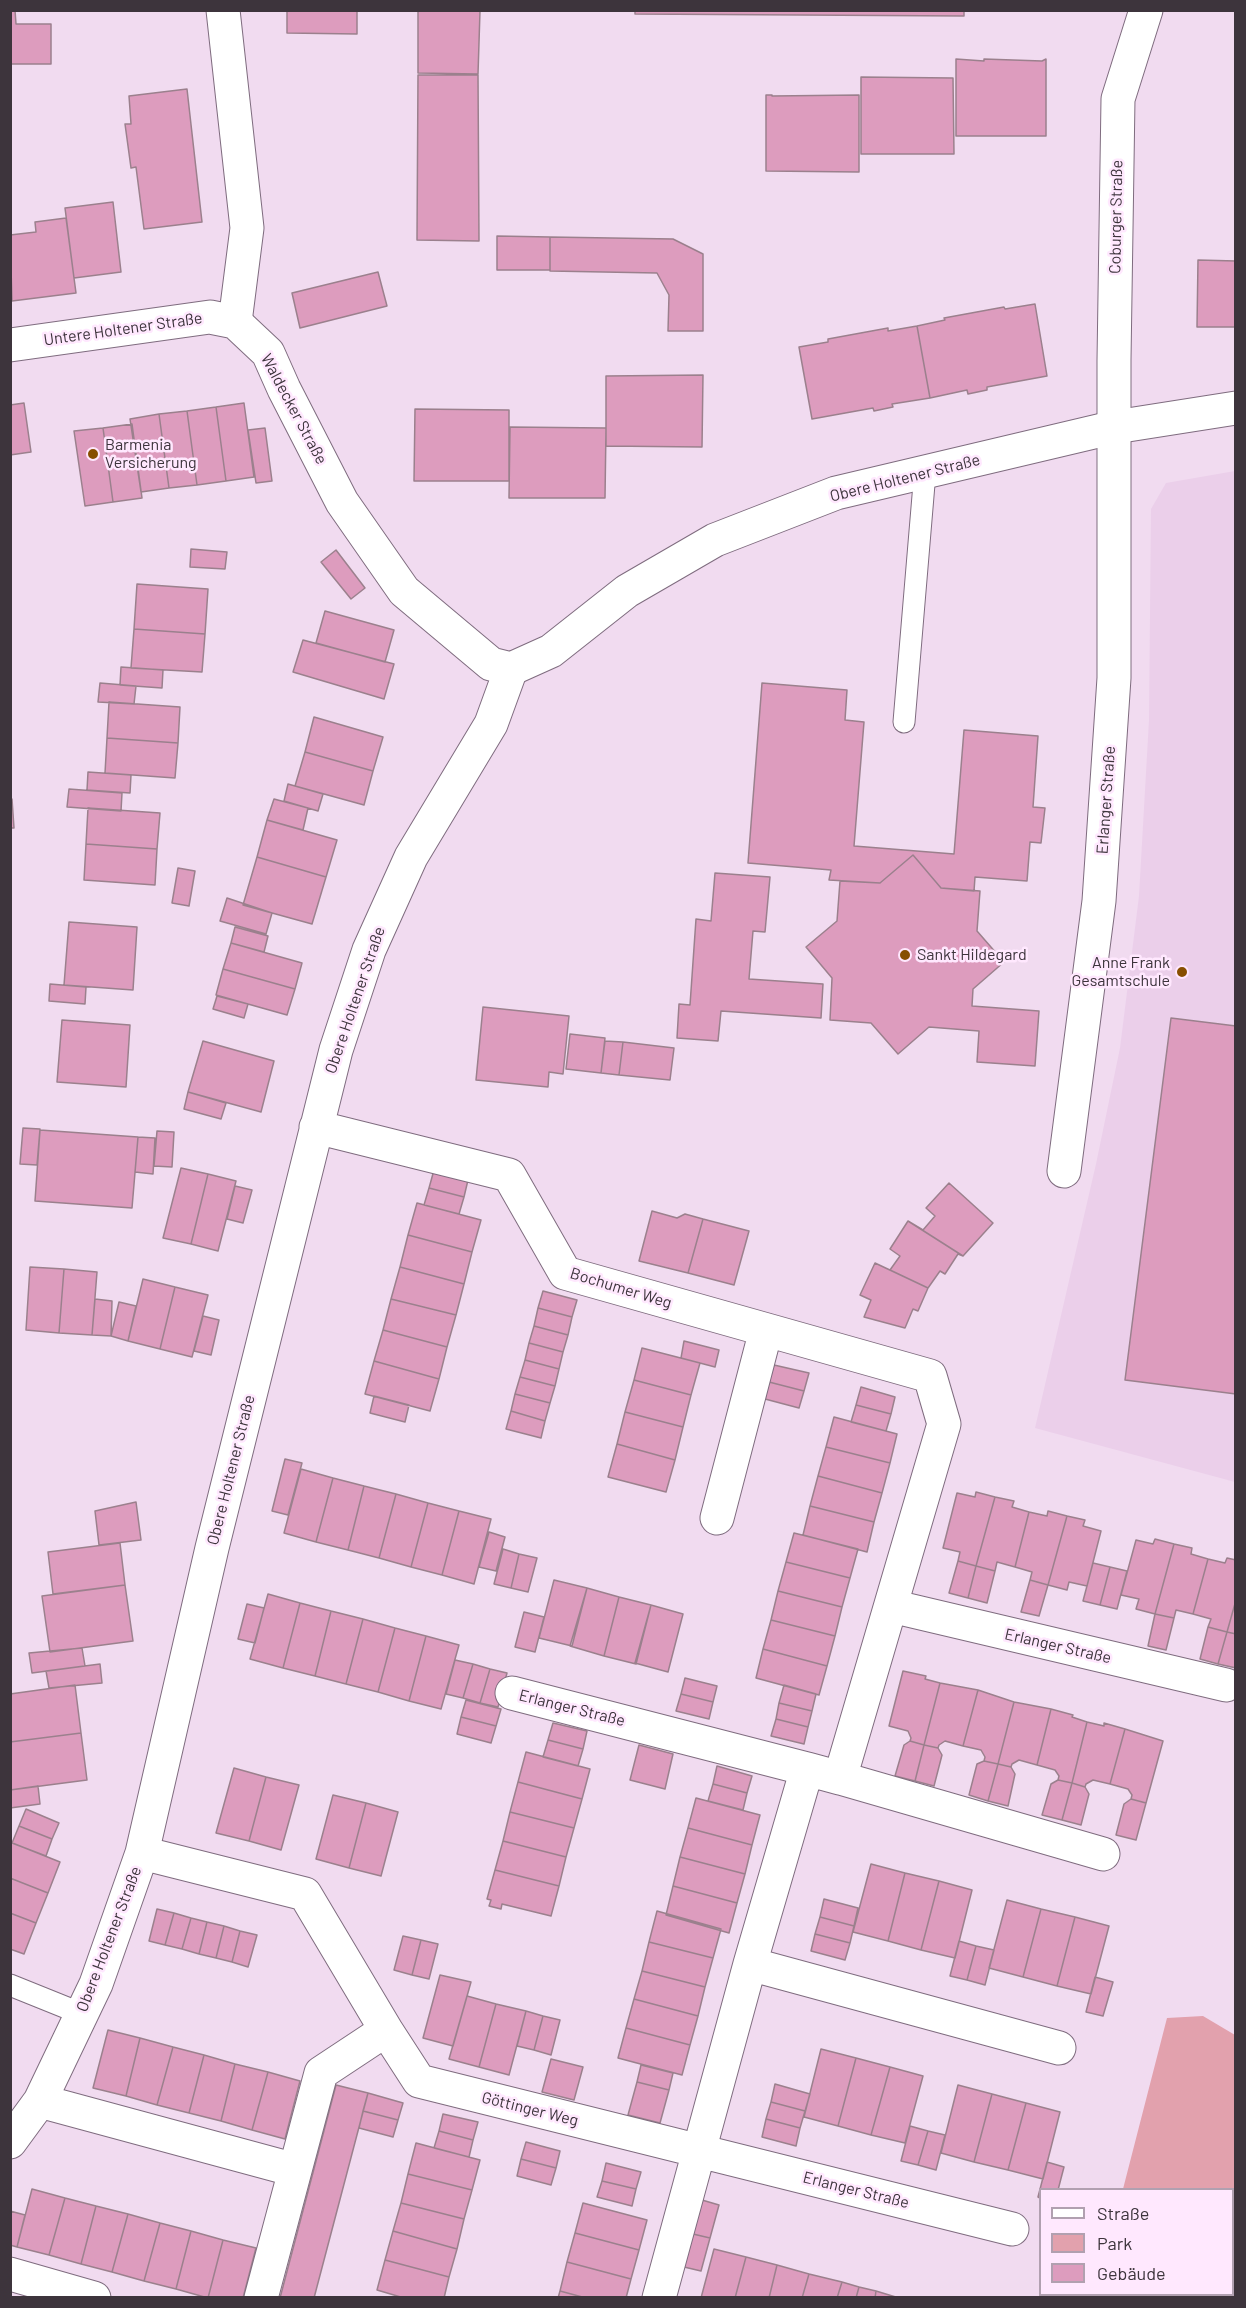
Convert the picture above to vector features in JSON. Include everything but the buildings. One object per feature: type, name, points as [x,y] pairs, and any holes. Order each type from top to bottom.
[{"type":"street","points":[[223,10],[247,228],[235,322]]},
{"type":"street","name":"Coburger Straße","points":[[1115,427],[1118,99],[1146,10]]},
{"type":"street","name":"Untere Holtener Straße","points":[[10,345],[210,317],[235,322]]},
{"type":"street","name":"Waldecker Straße","points":[[235,322],[268,353],[342,502],[404,591],[492,664],[511,669]]},
{"type":"street","name":"Obere Holtener Straße","points":[[10,2142],[40,2101],[96,1984],[142,1853],[212,1548],[316,1127],[336,1050],[369,950],[411,857],[491,724],[511,669],[551,651],[627,591],[715,540],[836,493],[1115,427],[1236,408]]},
{"type":"street","name":"Erlanger Straße","points":[[1064,1171],[1099,900],[1114,678],[1115,427]]},
{"type":"street","name":"Bochumer Weg","points":[[316,1127],[509,1176],[565,1273],[930,1376],[944,1424],[891,1606]]},
{"type":"street","points":[[717,1518],[766,1330]]},
{"type":"street","points":[[840,1778],[891,1606]]},
{"type":"street","name":"Erlanger Straße","points":[[891,1606],[1226,1685]]},
{"type":"street","name":"Erlanger Straße","points":[[512,1693],[807,1769],[1103,1854]]},
{"type":"street","points":[[659,2298],[750,1964],[807,1769]]},
{"type":"street","name":"Göttinger Weg","points":[[142,1853],[305,1894],[419,2081],[701,2150]]},
{"type":"street","points":[[750,1964],[1059,2048]]},
{"type":"street","points":[[261,2298],[321,2073],[386,2030]]},
{"type":"street","points":[[40,2101],[295,2170]]},
{"type":"street","name":"Erlanger Straße","points":[[701,2150],[1012,2229]]},
{"type":"street","points":[[10,2274],[94,2298]]},
{"type":"lane","points":[[904,722],[925,472]]},
{"type":"lane","points":[[10,1984],[82,2014]]},
{"type":"shaded area","name":"Anne Frank Gesamtschule","points":[[1235,471],[1235,1482],[1035,1428],[1096,1164],[1120,1048],[1139,896],[1149,720],[1151,509],[1166,483]]},
{"type":"green space","points":[[1203,2016],[1235,2035],[1235,2297],[1095,2297],[1234,2296],[1234,2188],[1123,2188],[1167,2018]]},
{"type":"place","name":"Barmenia Versicherung","points":[[93,454]]},
{"type":"place","name":"Sankt Hildegard","points":[[905,955]]},
{"type":"place","name":"Anne Frank Gesamtschule","points":[[1182,972]]}]
